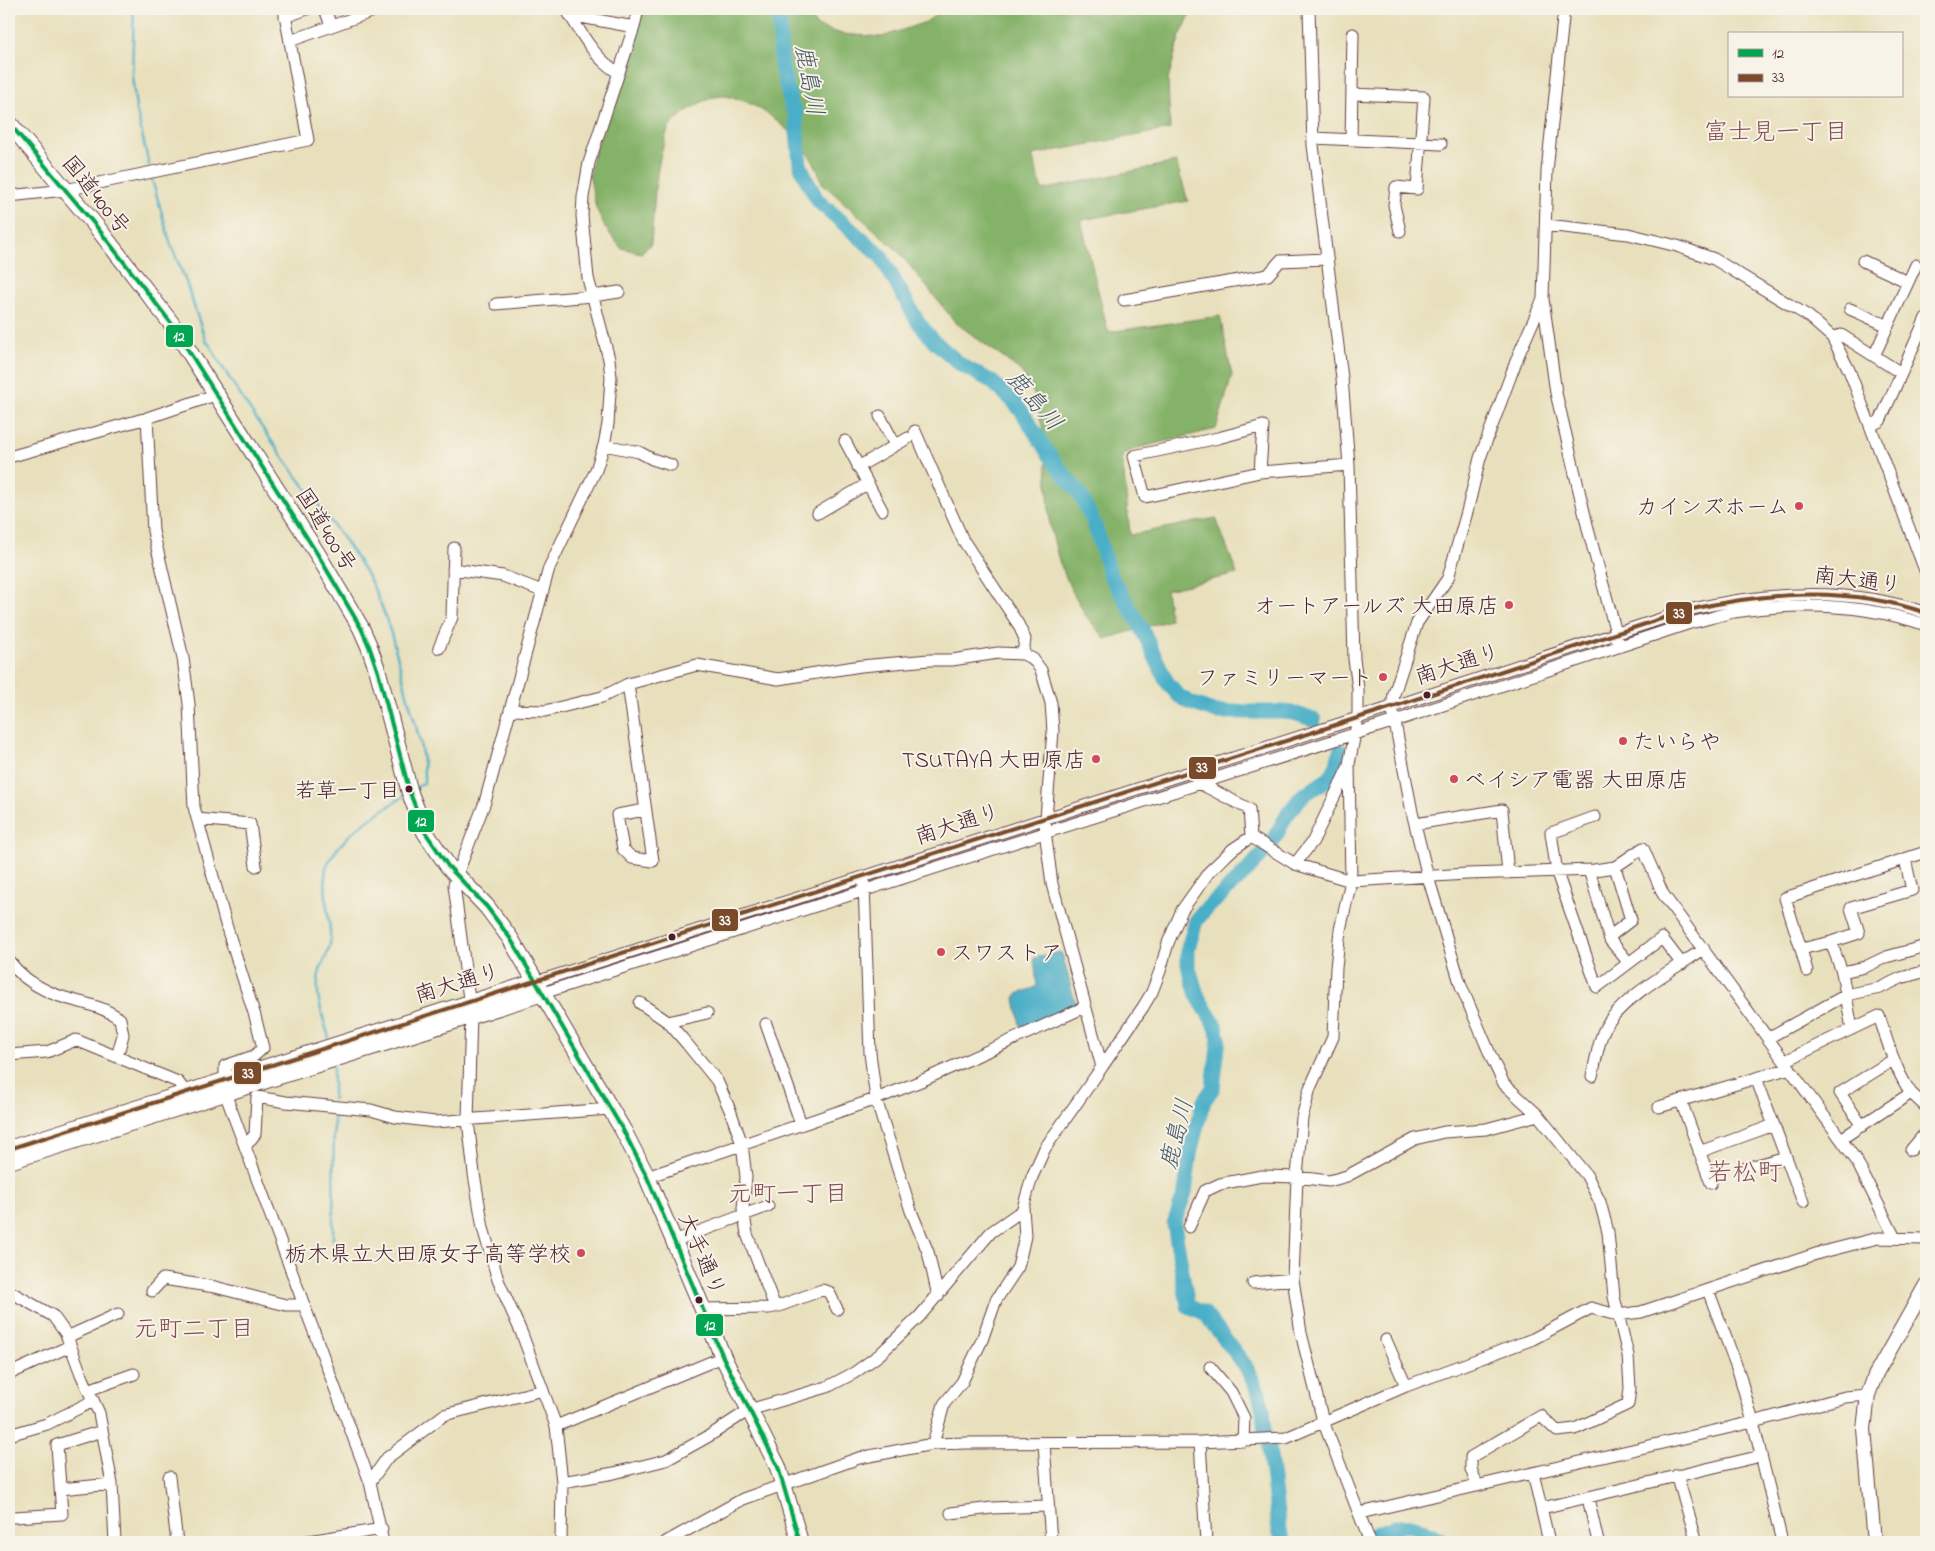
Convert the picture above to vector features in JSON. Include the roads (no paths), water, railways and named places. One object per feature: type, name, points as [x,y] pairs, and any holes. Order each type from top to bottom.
[{"type":"highway","name":"国道400号","points":[[9,123],[171,323],[318,555],[361,628],[378,672],[418,816],[436,850],[488,907],[510,938],[539,987]]},
{"type":"highway","name":"南大通り","points":[[9,1161],[225,1086],[539,987]]},
{"type":"highway","name":"大手通り","points":[[539,987],[610,1109],[646,1177],[722,1357],[774,1460],[784,1485],[800,1542]]},
{"type":"highway","name":"南大通り","points":[[9,1149],[187,1094],[225,1086]]},
{"type":"main road","points":[[1874,1542],[1864,1429],[1868,1395],[1875,1376],[1926,1286]]},
{"type":"street","points":[[9,196],[65,190],[308,140],[285,13],[307,9]]},
{"type":"street","points":[[325,9],[332,26]]},
{"type":"street","points":[[290,42],[378,9]]},
{"type":"street","points":[[561,1542],[562,1482],[556,1426],[498,1280],[483,1228],[474,1174],[468,1120],[470,1008],[454,885],[485,802],[549,568],[596,470],[604,445],[608,424],[611,377],[609,359],[588,278],[582,216],[584,188],[589,163],[634,27],[638,9]]},
{"type":"street","points":[[1295,864],[1313,841],[1349,764],[1358,718],[1358,688],[1354,659],[1349,465],[1342,378],[1326,259],[1313,138],[1309,9]]},
{"type":"street","points":[[1564,9],[1547,171],[1543,299],[1556,393],[1589,533],[1619,646]]},
{"type":"street","points":[[568,12],[634,27]]},
{"type":"street","points":[[568,12],[597,55],[607,66],[619,73]]},
{"type":"street","points":[[1351,140],[1353,34]]},
{"type":"street","points":[[1352,94],[1424,97],[1417,189],[1396,187],[1394,205],[1400,232]]},
{"type":"street","points":[[1313,138],[1441,144]]},
{"type":"street","points":[[1546,225],[1628,234],[1678,246],[1714,259],[1808,316],[1832,337],[1849,370],[1926,573]]},
{"type":"street","points":[[1124,300],[1268,275],[1280,261],[1326,259]]},
{"type":"street","points":[[1863,261],[1908,282]]},
{"type":"street","points":[[1874,356],[1916,265]]},
{"type":"street","points":[[496,304],[619,292]]},
{"type":"street","points":[[1477,1485],[1470,1457],[1541,1416],[1557,1431],[1575,1429],[1628,1404],[1630,1388],[1628,1355],[1617,1316],[1608,1232],[1600,1202],[1587,1176],[1538,1115],[1504,1084],[1492,1061],[1461,986],[1428,877],[1415,824],[1392,707],[1394,694],[1417,623],[1448,578],[1480,458],[1518,356],[1543,299]]},
{"type":"street","points":[[1850,309],[1888,326]]},
{"type":"street","points":[[1870,426],[1880,421],[1926,318]]},
{"type":"street","points":[[1832,337],[1840,335],[1901,373]]},
{"type":"street","points":[[9,457],[146,418],[215,395]]},
{"type":"street","points":[[880,416],[895,445]]},
{"type":"street","points":[[146,418],[153,531],[184,658],[189,704],[194,807],[227,928],[255,1016],[263,1048],[254,1056],[225,1066],[225,1086],[245,1147],[370,1482],[384,1542]]},
{"type":"street","points":[[1260,472],[1263,426],[1134,456],[1144,498],[1260,472],[1349,465]]},
{"type":"street","points":[[858,467],[911,434],[963,540],[1018,624],[1025,638],[1023,654]]},
{"type":"street","points":[[845,441],[882,510]]},
{"type":"street","points":[[604,445],[639,452],[671,465]]},
{"type":"street","points":[[818,513],[867,484]]},
{"type":"street","points":[[439,648],[452,617],[454,548]]},
{"type":"street","points":[[453,569],[503,576],[542,591]]},
{"type":"street","name":"南大通り","points":[[539,987],[863,877],[1688,610],[1732,600],[1781,594],[1824,594],[1860,597],[1887,602],[1926,613]]},
{"type":"street","name":"南大通り","points":[[539,987],[864,889],[1395,721],[1690,623],[1733,612],[1796,606],[1856,609],[1896,616],[1926,625]]},
{"type":"street","points":[[510,710],[545,711],[602,697],[628,684],[697,665],[778,679],[861,666],[929,660],[952,660],[998,653],[1023,654],[1033,659],[1041,670],[1051,703],[1053,731],[1045,831],[1052,884],[1102,1067]]},
{"type":"street","points":[[628,684],[653,861],[632,858],[623,849],[617,815],[645,810]]},
{"type":"street","points":[[1349,764],[1351,881],[1340,930],[1336,968],[1333,1037],[1310,1088],[1302,1118],[1297,1177],[1293,1279],[1301,1333],[1323,1421],[1370,1542]]},
{"type":"street","points":[[1198,783],[1249,810],[1251,837]]},
{"type":"street","points":[[1415,824],[1502,810],[1508,873]]},
{"type":"street","points":[[1595,817],[1551,833],[1557,872],[1597,987],[1662,938],[1682,964]]},
{"type":"street","points":[[197,819],[250,824],[256,866]]},
{"type":"street","points":[[1251,837],[1295,864],[1351,881],[1589,870],[1615,867],[1643,848],[1664,894],[1856,1160],[1895,1238]]},
{"type":"street","points":[[932,1444],[944,1404],[962,1382],[982,1340],[996,1300],[1018,1267],[1024,1236],[1023,1210],[1032,1177],[1045,1148],[1152,992],[1168,943],[1182,910],[1209,872],[1233,849],[1251,837]]},
{"type":"street","points":[[1807,971],[1785,898],[1926,852]]},
{"type":"street","points":[[1801,949],[1859,933],[1851,908],[1912,890],[1904,859]]},
{"type":"street","points":[[1609,937],[1631,920],[1615,867]]},
{"type":"street","points":[[1589,870],[1609,937],[1629,963]]},
{"type":"street","points":[[863,877],[870,1053],[876,1099],[911,1211],[928,1252],[938,1296]]},
{"type":"street","points":[[1831,942],[1842,972],[1852,1029]]},
{"type":"street","points":[[1842,972],[1865,967],[1886,956],[1926,946]]},
{"type":"street","points":[[1592,1076],[1604,1030],[1613,1015],[1637,994],[1704,949]]},
{"type":"street","points":[[9,961],[20,975],[46,991],[108,1010],[120,1019],[123,1036],[118,1057]]},
{"type":"street","points":[[1768,1038],[1846,995],[1880,988],[1901,978],[1926,971]]},
{"type":"street","points":[[640,1003],[668,1022],[717,1081],[730,1110],[742,1144],[746,1177],[744,1216],[747,1234],[774,1307]]},
{"type":"street","points":[[646,1177],[876,1099],[921,1081],[1085,1007]]},
{"type":"street","points":[[668,1022],[707,1014]]},
{"type":"street","points":[[1659,1107],[1756,1078],[1787,1065],[1879,1016],[1893,1060],[1902,1080],[1911,1093],[1926,1107]]},
{"type":"street","points":[[766,1024],[801,1124]]},
{"type":"street","points":[[9,1054],[47,1052],[76,1040],[178,1082],[187,1094]]},
{"type":"street","points":[[1862,1126],[1840,1093],[1893,1060]]},
{"type":"street","points":[[1756,1078],[1803,1202]]},
{"type":"street","points":[[1841,1140],[1911,1093]]},
{"type":"street","points":[[245,1147],[254,1134],[257,1097],[286,1102],[371,1110],[395,1117],[435,1122],[610,1109]]},
{"type":"street","points":[[1681,1101],[1710,1183]]},
{"type":"street","points":[[1189,1227],[1205,1191],[1220,1184],[1262,1176],[1297,1177],[1329,1181],[1347,1176],[1415,1139],[1444,1132],[1486,1130],[1538,1115]]},
{"type":"street","points":[[1699,1152],[1774,1125]]},
{"type":"street","points":[[1911,1150],[1926,1132]]},
{"type":"street","points":[[1746,1168],[1786,1157]]},
{"type":"street","points":[[674,1241],[768,1206]]},
{"type":"street","points":[[562,1482],[614,1473],[666,1460],[716,1432],[749,1410],[827,1387],[854,1373],[879,1355],[919,1317],[991,1232],[1023,1210]]},
{"type":"street","points":[[666,1542],[743,1500],[859,1458],[932,1444],[1200,1442],[1286,1438],[1406,1386],[1533,1339],[1591,1308],[1617,1316],[1641,1312],[1819,1253],[1878,1238],[1926,1238]]},
{"type":"street","points":[[152,1291],[164,1279],[215,1287],[286,1305],[304,1305]]},
{"type":"street","points":[[1254,1283],[1293,1279]]},
{"type":"street","points":[[702,1309],[774,1307],[822,1290],[829,1292],[837,1309]]},
{"type":"street","points":[[1708,1290],[1739,1373],[1782,1542]]},
{"type":"street","points":[[9,1291],[53,1316],[68,1342],[98,1413],[112,1484],[114,1542]]},
{"type":"street","points":[[9,1374],[118,1314]]},
{"type":"street","points":[[1386,1340],[1406,1386]]},
{"type":"street","points":[[556,1426],[722,1357]]},
{"type":"street","points":[[1210,1367],[1231,1392],[1244,1418],[1243,1441]]},
{"type":"street","points":[[9,1435],[47,1424],[90,1395],[134,1374]]},
{"type":"street","points":[[370,1482],[387,1458],[444,1415],[542,1390]]},
{"type":"street","points":[[1360,1513],[1753,1422],[1845,1397],[1868,1395]]},
{"type":"street","points":[[14,1517],[62,1514],[57,1445],[102,1431]]},
{"type":"street","points":[[1200,1442],[1206,1542]]},
{"type":"street","points":[[1044,1443],[1051,1542]]},
{"type":"street","points":[[1542,1508],[1761,1456]]},
{"type":"street","points":[[1534,1473],[1550,1542]]},
{"type":"street","points":[[1677,1475],[1697,1542]]},
{"type":"street","points":[[169,1478],[177,1542]]},
{"type":"street","points":[[60,1489],[112,1484]]},
{"type":"street","points":[[1588,1498],[1598,1542]]},
{"type":"street","points":[[951,1513],[992,1508],[1048,1506]]},
{"type":"street","points":[[303,1542],[382,1529]]},
{"type":"water","points":[[1060,952],[1076,1005],[1072,1009],[1023,1028],[1020,1025],[1015,999],[1017,994],[1037,986],[1034,958]]},
{"type":"waterway","points":[[134,9],[132,76],[136,108],[149,165]]},
{"type":"waterway","name":"鹿島川","points":[[779,9],[781,65],[792,108],[795,110],[800,164],[818,201],[880,255],[918,322],[934,341],[961,365],[991,381],[1022,412],[1054,462],[1080,494],[1094,523],[1111,577],[1140,625],[1167,682],[1179,696],[1191,703],[1216,712],[1294,713],[1314,720]]},
{"type":"waterway","points":[[151,176],[171,245],[185,279],[206,342],[265,432],[338,531],[371,582],[383,610],[392,639],[419,740],[423,761],[424,783],[417,787]]},
{"type":"waterway","name":"鹿島川","points":[[1273,842],[1286,816],[1302,796],[1330,778],[1337,765],[1340,751]]},
{"type":"waterway","points":[[329,1038],[318,996],[320,970],[330,945],[325,877],[327,865],[350,834],[370,818],[403,797]]},
{"type":"waterway","name":"鹿島川","points":[[1263,853],[1196,921],[1188,948],[1188,965],[1197,995],[1216,1027],[1219,1038],[1213,1088],[1204,1101],[1197,1125],[1190,1154],[1185,1192],[1174,1224],[1188,1306],[1204,1313],[1245,1365],[1259,1393],[1265,1433]]},
{"type":"waterway","points":[[333,1067],[333,1099]]},
{"type":"waterway","points":[[333,1240],[334,1112]]},
{"type":"waterway","name":"鹿島川","points":[[1269,1447],[1279,1530],[1284,1542]]},
{"type":"waterway","name":"鹿島川","points":[[1375,1534],[1404,1525],[1426,1531],[1445,1542]]},
{"type":"place","name":"カインズホーム","points":[[1799,506]]},
{"type":"place","name":"オートアールズ 大田原店","points":[[1509,605]]},
{"type":"place","name":"ファミリーマート","points":[[1383,677]]},
{"type":"place","name":"たいらや","points":[[1623,741]]},
{"type":"place","name":"TSUTAYA 大田原店","points":[[1096,759]]},
{"type":"place","name":"ベイシア電器 大田原店","points":[[1454,779]]},
{"type":"place","name":"若草一丁目","points":[[409,789]]},
{"type":"place","name":"スワストア","points":[[941,952]]},
{"type":"place","name":"栃木県立大田原女子高等学校","points":[[581,1253]]},
{"type":"district","name":"富士見一丁目","points":[[1776,131]]},
{"type":"district","name":"若松町","points":[[1745,1171]]},
{"type":"district","name":"元町一丁目","points":[[788,1193]]},
{"type":"district","name":"元町二丁目","points":[[194,1328]]}]
